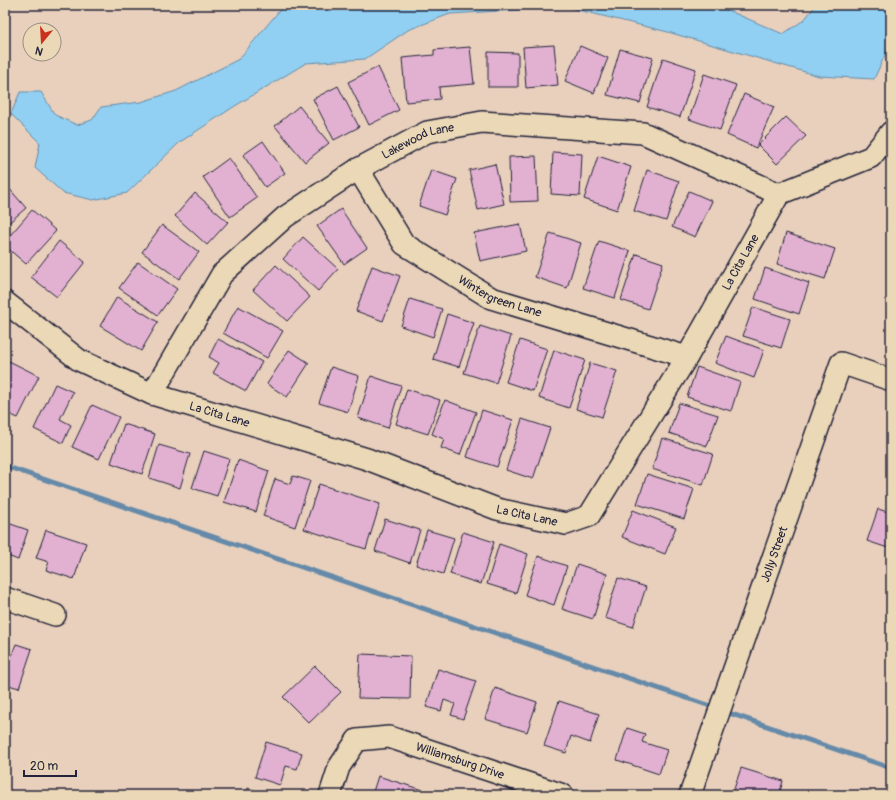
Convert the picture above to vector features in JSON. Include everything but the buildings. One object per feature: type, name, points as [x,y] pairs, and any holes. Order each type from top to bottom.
[{"type":"street","name":"Lakewood Lane","points":[[152,394],[222,274],[285,217],[358,169],[427,132],[482,122],[643,133],[779,194]]},
{"type":"street","points":[[779,194],[871,157],[891,132]]},
{"type":"street","name":"Wintergreen Lane","points":[[358,169],[404,244],[491,298],[687,357]]},
{"type":"street","name":"La Cita Lane","points":[[5,302],[79,360],[152,394],[367,458],[497,509],[566,524],[589,516],[687,357],[779,194]]},
{"type":"street","name":"Jolly Street","points":[[690,795],[841,364],[891,380]]},
{"type":"street","points":[[5,598],[55,615]]},
{"type":"street","name":"Williamsburg Drive","points":[[330,795],[339,767],[357,740],[389,737],[563,795]]},
{"type":"water","points":[[284,5],[711,5],[725,9],[783,34],[804,20],[816,5],[886,5],[891,9],[890,44],[874,79],[819,76],[668,32],[566,7],[450,14],[408,30],[365,59],[306,63],[235,106],[180,142],[127,193],[93,200],[63,193],[35,168],[40,143],[11,114],[20,92],[41,92],[55,115],[77,125],[92,120],[101,107],[141,102],[176,91],[239,59]]},
{"type":"waterway","points":[[5,466],[716,708]]},
{"type":"waterway","points":[[723,711],[891,768]]}]
